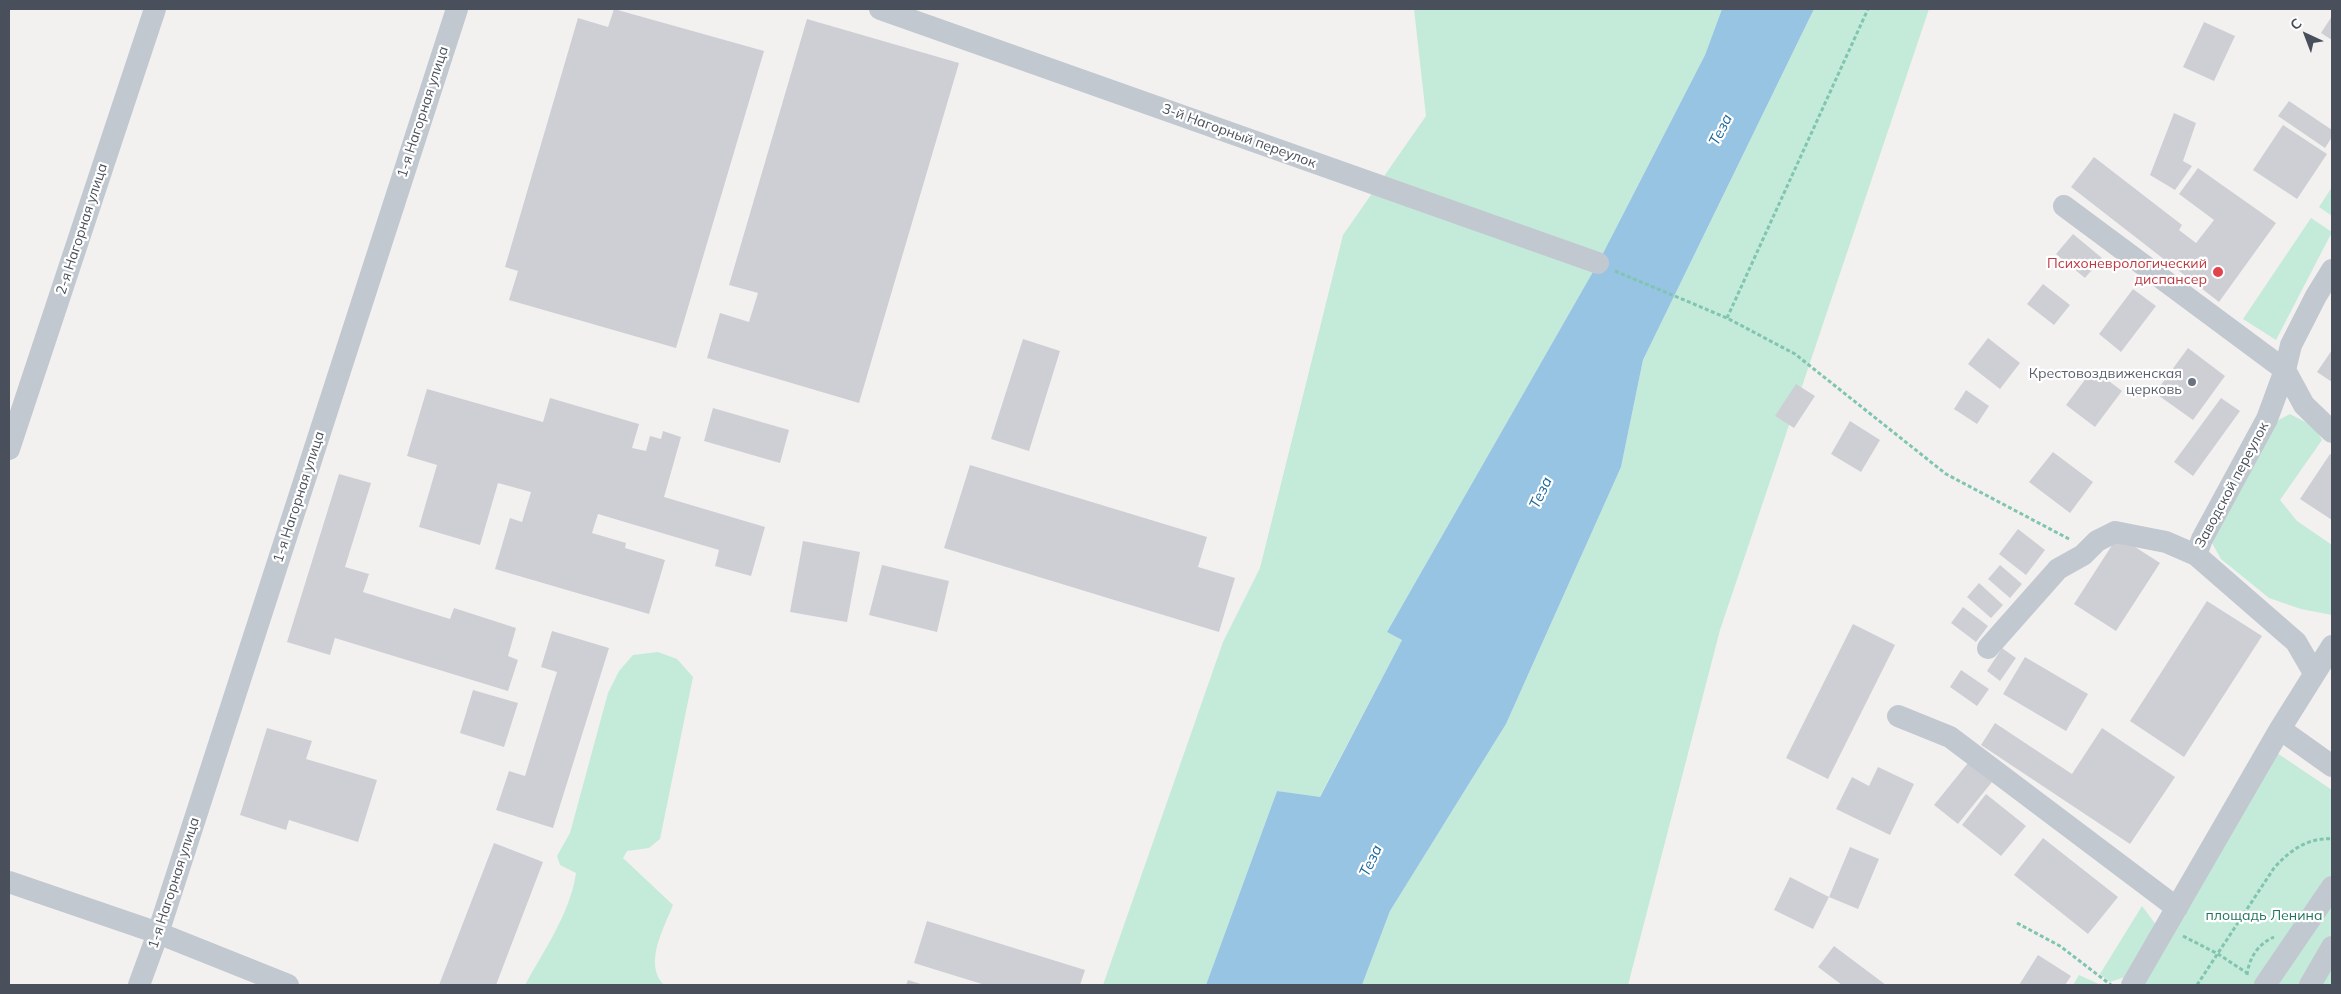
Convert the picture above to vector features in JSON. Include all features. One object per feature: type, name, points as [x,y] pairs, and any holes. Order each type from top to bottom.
[{"type":"street","name":"2-я Нагорная улица","points":[[9,450],[155,9]]},
{"type":"street","name":"1-я Нагорная улица","points":[[139,985],[158,933],[457,9]]},
{"type":"street","name":"3-й Нагорный переулок","points":[[880,9],[1598,263]]},
{"type":"street","points":[[2064,206],[2285,370],[2304,405],[2332,432]]},
{"type":"street","name":"Заводской переулок","points":[[2314,674],[2296,642],[2196,555],[2202,539],[2267,419],[2285,370],[2291,345],[2316,296],[2332,270]]},
{"type":"street","points":[[1988,648],[2058,570],[2083,555],[2097,541],[2115,532],[2166,542],[2196,555]]},
{"type":"street","points":[[2132,985],[2280,729],[2332,646]]},
{"type":"street","points":[[1898,716],[1950,737],[2177,908]]},
{"type":"street","points":[[2280,729],[2332,766]]},
{"type":"street","points":[[9,882],[158,933],[288,985]]},
{"type":"street","points":[[2253,979],[2332,887]]},
{"type":"street","points":[[2310,985],[2332,946]]},
{"type":"path","points":[[1727,318],[1868,9]]},
{"type":"path","points":[[1598,263],[1727,318],[1795,354],[1946,474],[2071,540],[2079,543],[2097,541]]},
{"type":"path","points":[[2197,985],[2274,868],[2286,854],[2303,844],[2324,838],[2332,839]]},
{"type":"path","points":[[2017,924],[2060,946],[2111,985]]},
{"type":"path","points":[[2166,928],[2218,954],[2253,979]]},
{"type":"path","points":[[2253,979],[2255,952],[2271,938]]},
{"type":"green space","points":[[1414,9],[1722,9],[1705,55],[1598,263],[1387,632],[1402,640],[1319,798],[1277,791],[1206,985],[1103,985],[1223,642],[1260,568],[1343,235],[1426,116]]},
{"type":"green space","points":[[1814,9],[1929,9],[1720,630],[1628,985],[1362,985],[1390,911],[1506,724],[1621,467],[1643,360]]},
{"type":"green space","points":[[2332,187],[2332,216],[2319,207]]},
{"type":"green space","points":[[2311,218],[2332,232],[2276,340],[2243,319]]},
{"type":"green space","points":[[2290,414],[2315,427],[2322,440],[2280,500],[2297,521],[2332,545],[2332,615],[2301,609],[2269,598],[2221,559],[2207,534],[2275,422]]},
{"type":"green space","points":[[658,652],[677,659],[693,677],[660,839],[649,848],[627,851],[623,858],[673,905],[657,946],[655,957],[655,967],[664,985],[525,985],[562,917],[573,888],[576,873],[560,865],[557,856],[570,833],[608,693],[619,671],[633,655]]},
{"type":"green space","name":"площадь Ленина","points":[[2277,753],[2332,790],[2332,985],[2141,985]]},
{"type":"green space","points":[[2142,906],[2157,926],[2128,976],[2110,982],[2100,974]]},
{"type":"green space","points":[[2079,975],[2101,985],[2073,985]]},
{"type":"water","name":"Теза","points":[[1722,9],[1814,9],[1643,360],[1621,467],[1506,724],[1390,911],[1362,985],[1206,985],[1277,791],[1320,797],[1402,640],[1387,632],[1598,263],[1705,55]]},
{"type":"building","points":[[614,9],[764,51],[676,348],[509,300],[518,271],[505,267],[578,18],[608,27]]},
{"type":"building","points":[[2332,16],[2332,40],[2321,33]]},
{"type":"building","points":[[807,19],[959,63],[859,403],[707,358],[720,313],[749,322],[758,293],[729,285]]},
{"type":"building","points":[[2204,22],[2235,36],[2214,81],[2183,67]]},
{"type":"building","points":[[2289,101],[2332,130],[2332,137],[2325,148],[2278,116]]},
{"type":"building","points":[[2174,113],[2196,123],[2183,161],[2192,166],[2175,190],[2150,175]]},
{"type":"building","points":[[2283,125],[2327,154],[2297,199],[2253,170]]},
{"type":"building","points":[[2094,157],[2182,225],[2179,230],[2196,243],[2214,220],[2179,194],[2198,168],[2276,223],[2219,302],[2071,187]]},
{"type":"building","points":[[2073,234],[2102,258],[2085,278],[2056,254]]},
{"type":"building","points":[[2043,284],[2070,305],[2054,325],[2027,304]]},
{"type":"building","points":[[2133,289],[2156,306],[2121,352],[2099,334]]},
{"type":"building","points":[[1988,338],[2020,363],[2000,389],[1968,364]]},
{"type":"building","points":[[1023,339],[1060,351],[1029,451],[991,439]]},
{"type":"building","points":[[2188,348],[2225,376],[2193,420],[2155,393]]},
{"type":"building","points":[[2332,350],[2332,382],[2317,372]]},
{"type":"building","points":[[2093,369],[2122,391],[2095,427],[2066,405]]},
{"type":"building","points":[[1796,384],[1815,396],[1794,428],[1775,416]]},
{"type":"building","points":[[427,389],[543,422],[550,398],[639,424],[632,448],[646,451],[650,436],[661,439],[663,431],[681,437],[664,497],[765,527],[751,576],[715,566],[719,550],[598,514],[592,533],[626,543],[625,548],[665,560],[649,614],[495,569],[510,518],[522,522],[531,492],[498,483],[480,545],[419,527],[437,465],[407,456]]},
{"type":"building","points":[[1966,390],[1989,406],[1977,424],[1954,409]]},
{"type":"building","points":[[2221,398],[2240,411],[2193,476],[2174,462]]},
{"type":"building","points":[[713,408],[789,430],[780,463],[704,441]]},
{"type":"building","points":[[1850,421],[1880,440],[1861,472],[1831,454]]},
{"type":"building","points":[[2053,452],[2093,482],[2070,513],[2029,482]]},
{"type":"building","points":[[2330,454],[2332,455],[2332,520],[2300,499]]},
{"type":"building","points":[[970,465],[1207,537],[1198,567],[1235,578],[1219,632],[944,548]]},
{"type":"building","points":[[339,474],[371,483],[345,567],[369,574],[363,592],[450,619],[454,608],[516,628],[508,656],[518,660],[508,691],[335,638],[330,655],[287,642]]},
{"type":"building","points":[[2018,529],[2045,550],[2026,575],[1999,554]]},
{"type":"building","points":[[2118,536],[2160,563],[2116,631],[2074,604]]},
{"type":"building","points":[[803,541],[860,552],[847,622],[790,612]]},
{"type":"building","points":[[882,565],[949,581],[937,632],[869,615]]},
{"type":"building","points":[[2000,565],[2022,584],[2010,598],[1988,579]]},
{"type":"building","points":[[1979,583],[2003,605],[1991,618],[1967,597]]},
{"type":"building","points":[[2207,601],[2262,636],[2184,757],[2130,721]]},
{"type":"building","points":[[1963,607],[1988,626],[1976,642],[1951,623]]},
{"type":"building","points":[[1853,624],[1895,645],[1828,779],[1786,758]]},
{"type":"building","points":[[552,631],[609,648],[553,828],[496,810],[509,771],[525,776],[557,672],[541,667]]},
{"type":"building","points":[[2002,648],[2016,658],[2000,681],[1987,671]]},
{"type":"building","points":[[2025,657],[2088,694],[2066,731],[2003,694]]},
{"type":"building","points":[[1961,670],[1989,689],[1977,706],[1950,687]]},
{"type":"building","points":[[473,690],[518,703],[504,747],[460,733]]},
{"type":"building","points":[[1995,723],[2072,774],[2102,728],[2175,777],[2130,844],[1981,745]]},
{"type":"building","points":[[267,728],[312,741],[306,759],[377,780],[358,842],[289,820],[286,830],[240,815]]},
{"type":"building","points":[[1968,763],[1992,782],[1958,824],[1934,805]]},
{"type":"building","points":[[1878,767],[1914,784],[1890,835],[1836,809],[1852,777],[1869,786]]},
{"type":"building","points":[[1986,794],[2026,826],[2001,856],[1962,825]]},
{"type":"building","points":[[2043,838],[2118,897],[2088,934],[2014,875]]},
{"type":"building","points":[[494,843],[543,862],[496,985],[439,985]]},
{"type":"building","points":[[1850,847],[1879,859],[1858,909],[1829,897]]},
{"type":"building","points":[[1790,877],[1829,897],[1813,929],[1774,910]]},
{"type":"building","points":[[927,921],[1085,970],[1080,985],[985,985],[914,963]]},
{"type":"building","points":[[1834,946],[1886,985],[1842,985],[1818,967]]},
{"type":"building","points":[[2038,955],[2071,976],[2065,985],[2019,985]]},
{"type":"building","points":[[908,980],[924,985],[906,985]]},
{"type":"place","name":"Психоневрологический диспансер","points":[[2218,272]]},
{"type":"place","name":"Крестовоздвиженская церковь","points":[[2192,382]]}]
